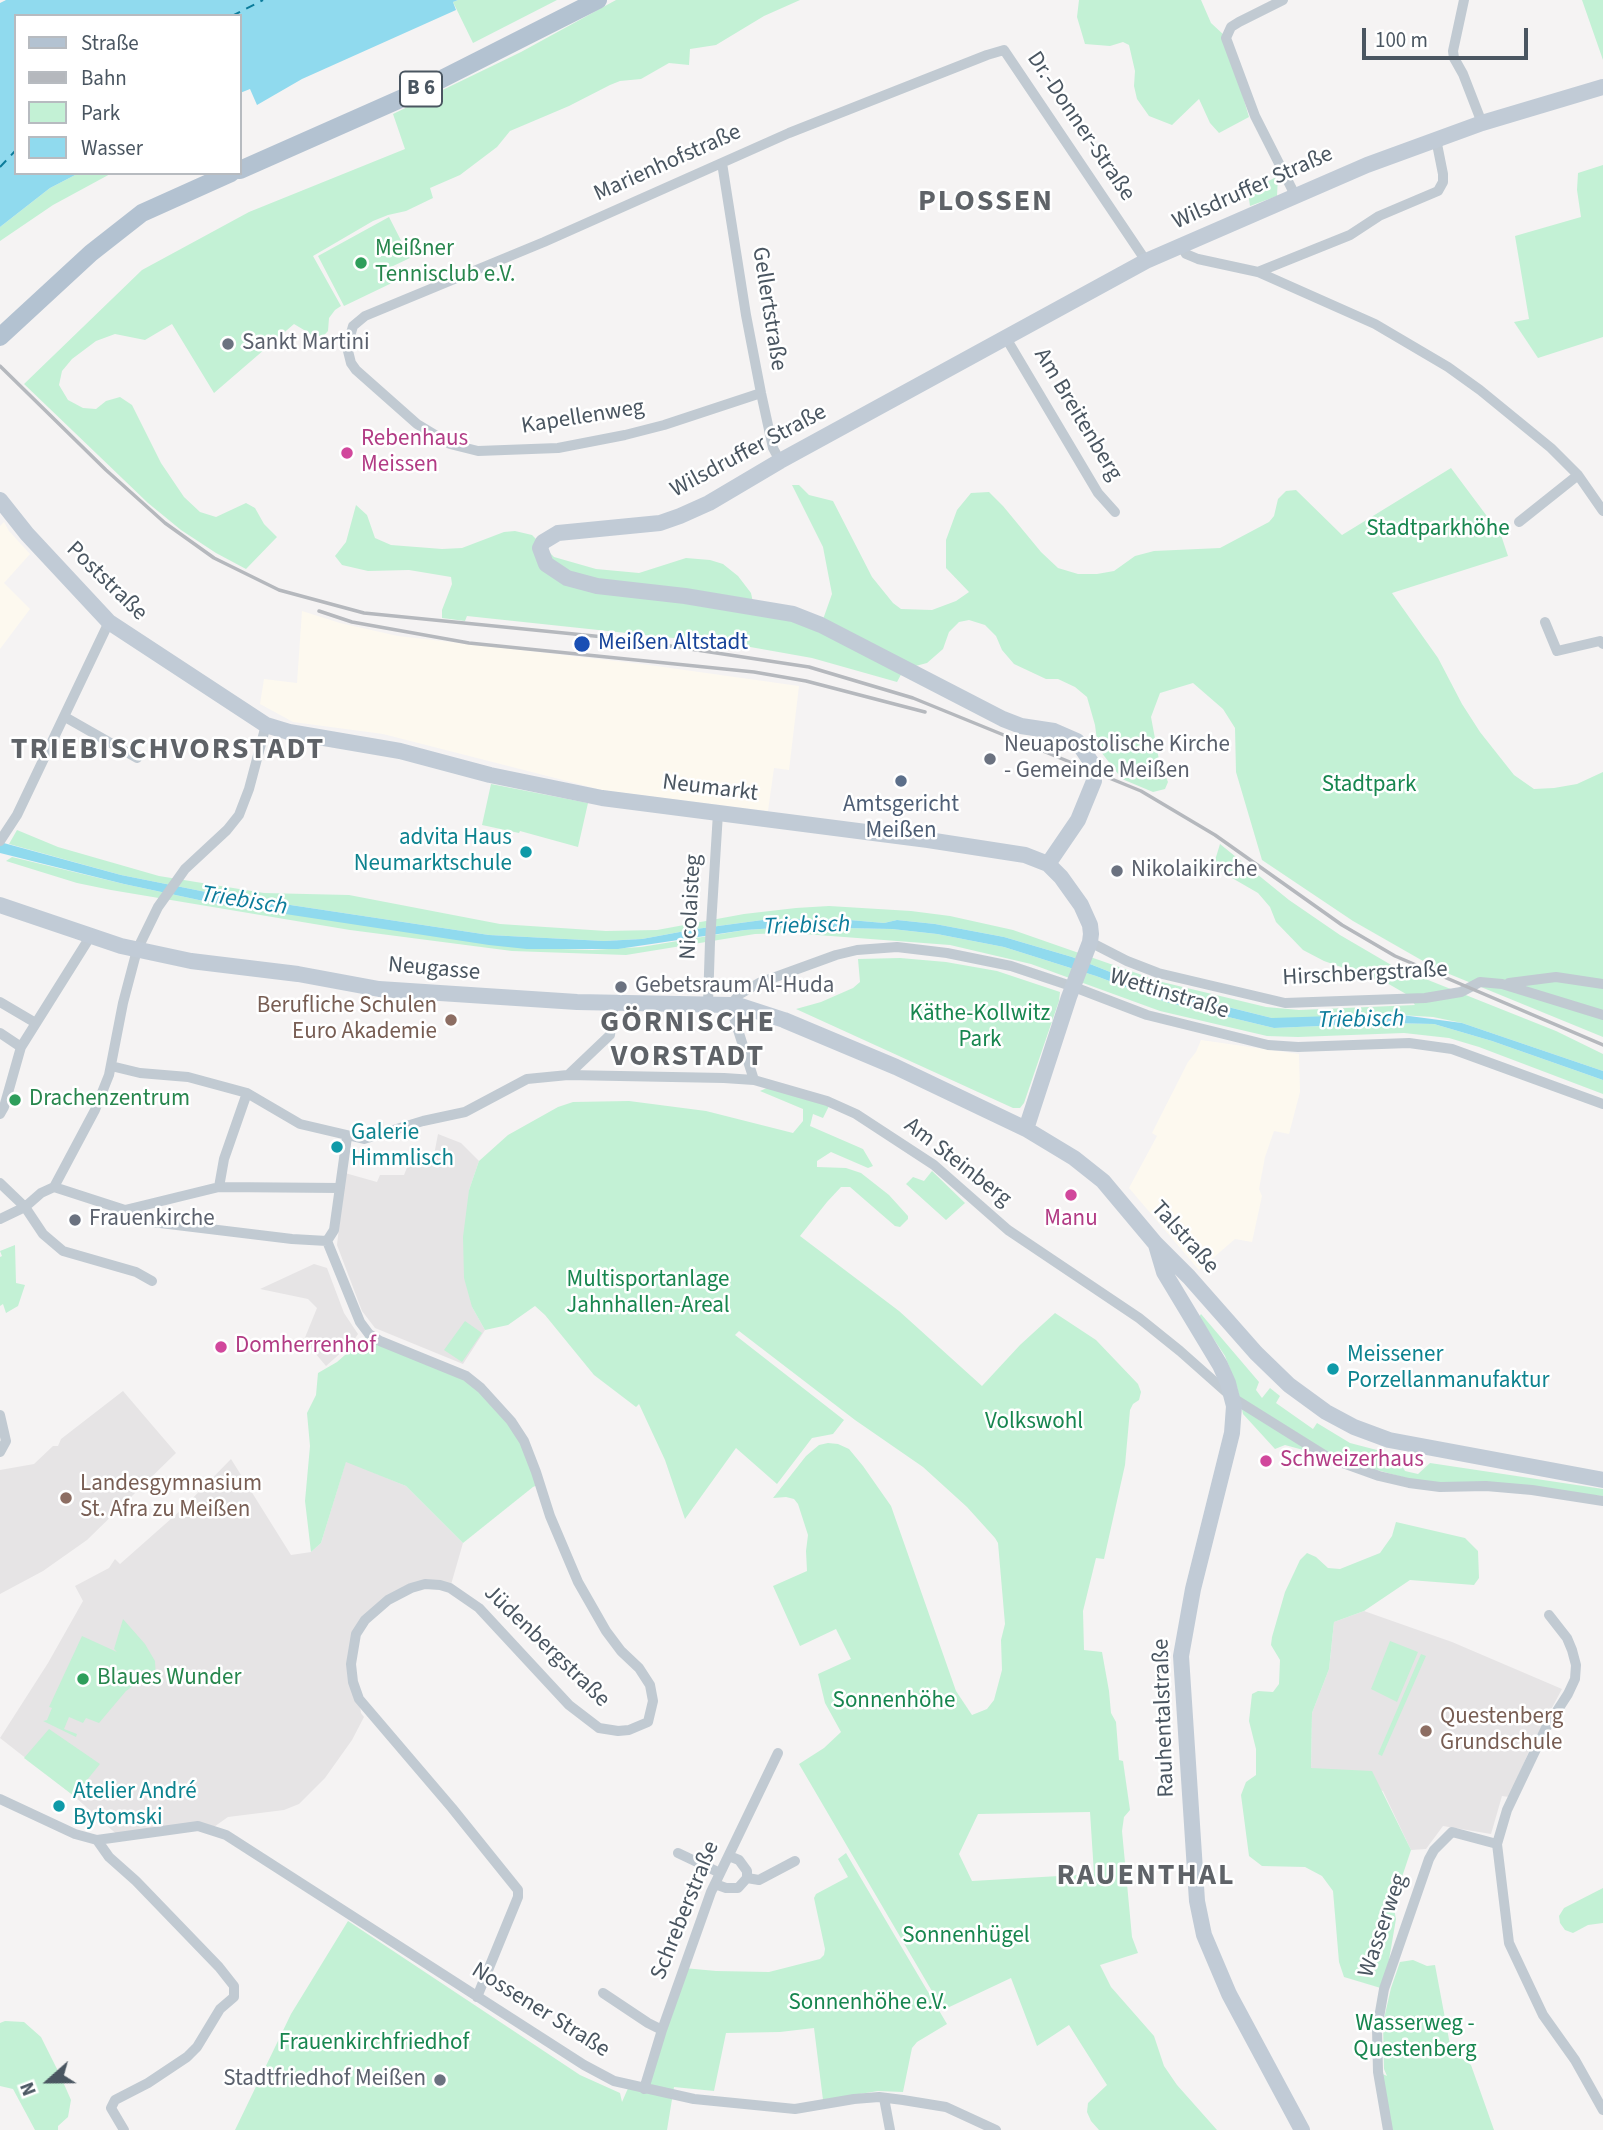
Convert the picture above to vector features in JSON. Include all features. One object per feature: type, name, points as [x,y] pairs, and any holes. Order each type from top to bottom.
[{"type":"main road","name":"B 6","points":[[242,169],[414,93],[598,0]]},
{"type":"main road","name":"Wilsdruffer Straße","points":[[1048,864],[1077,820],[1094,781],[1091,762],[1077,741],[1054,731],[1021,726],[1003,719],[821,625],[793,614],[581,583],[556,573],[541,556],[540,548],[543,542],[558,533],[660,523],[680,516],[709,503],[779,461],[1146,261],[1295,195],[1436,139],[1603,88]]},
{"type":"main road","points":[[0,337],[91,253],[142,213],[227,175]]},
{"type":"main road","name":"Poststraße","points":[[0,500],[27,534],[109,622],[266,725]]},
{"type":"main road","name":"Neumarkt","points":[[266,725],[289,732],[400,751],[489,775],[602,798],[1025,855],[1048,864]]},
{"type":"main road","points":[[1026,1129],[1088,948],[1090,925],[1068,886],[1048,864]]},
{"type":"main road","name":"Neugasse","points":[[0,905],[89,937],[137,950],[191,961],[298,974],[391,991],[471,997],[730,1005]]},
{"type":"main road","name":"Talstraße","points":[[730,1005],[741,1006],[824,1035],[1026,1129],[1074,1158],[1103,1181],[1155,1242],[1282,1379],[1304,1397],[1354,1427],[1389,1440],[1603,1480]]},
{"type":"main road","name":"Rauhentalstraße","points":[[1155,1242],[1164,1272],[1220,1365],[1233,1398],[1235,1413],[1192,1589],[1181,1656],[1198,1901],[1204,1935],[1224,1984],[1302,2130]]},
{"type":"main road","points":[[1182,1299],[1181,1287],[1189,1276]]},
{"type":"street","points":[[1283,0],[1231,27],[1226,38],[1255,116],[1295,195]]},
{"type":"street","points":[[1464,0],[1453,51],[1454,58],[1482,123]]},
{"type":"street","name":"Marienhofstraße","points":[[354,326],[365,316],[544,242],[801,128],[1004,50]]},
{"type":"street","name":"Dr.-Donner-Straße","points":[[1004,50],[1146,261]]},
{"type":"street","points":[[1258,272],[1350,235],[1379,216],[1438,191],[1442,187],[1443,174],[1436,139]]},
{"type":"street","name":"Gellertstraße","points":[[722,163],[746,315],[773,448],[779,461]]},
{"type":"street","points":[[1181,245],[1186,254],[1198,259],[1258,272],[1375,324],[1448,367],[1529,430],[1578,475],[1603,511]]},
{"type":"street","name":"Kapellenweg","points":[[354,326],[347,347],[351,363],[356,370],[417,424],[450,444],[478,451],[558,448],[625,435],[675,422],[761,393]]},
{"type":"street","name":"Am Breitenberg","points":[[1006,338],[1098,493],[1115,512]]},
{"type":"street","points":[[1519,522],[1578,475]]},
{"type":"street","points":[[2,834],[65,717],[109,622]]},
{"type":"street","points":[[1545,622],[1556,651],[1600,641],[1603,644]]},
{"type":"street","points":[[65,717],[137,758]]},
{"type":"street","points":[[0,1219],[25,1207],[41,1193],[54,1187],[95,1110],[111,1066],[137,950],[164,899],[185,869],[227,830],[239,815],[249,789],[266,725]]},
{"type":"street","name":"Nicolaisteg","points":[[708,1004],[719,813]]},
{"type":"street","points":[[0,1114],[21,1046],[89,937]]},
{"type":"street","name":"Wettinstraße","points":[[730,1005],[740,994],[759,983],[836,955],[857,950],[897,947],[947,953],[1012,966],[1076,983],[1147,1015],[1268,1045],[1284,1047],[1409,1043],[1452,1049],[1603,1104]]},
{"type":"street","name":"Hirschbergstraße","points":[[1088,948],[1117,956],[1158,973],[1285,1003],[1425,999],[1461,992],[1480,982],[1502,984],[1603,1015]]},
{"type":"street","points":[[1502,984],[1556,978],[1603,984]]},
{"type":"street","points":[[0,1002],[34,1022]]},
{"type":"street","points":[[568,1075],[610,1035],[614,1002]]},
{"type":"street","points":[[730,1005],[754,1080]]},
{"type":"street","points":[[0,1033],[21,1046]]},
{"type":"street","points":[[54,1187],[125,1210],[152,1222],[292,1240],[327,1241],[334,1230],[340,1188],[354,1135],[300,1124],[247,1093],[188,1077],[158,1075],[111,1066]]},
{"type":"street","name":"Am Steinberg","points":[[354,1135],[364,1139],[388,1133],[472,1109],[527,1079],[568,1075],[685,1076],[754,1080],[827,1101],[856,1114],[934,1165],[1008,1230],[1139,1318],[1233,1398]]},
{"type":"street","points":[[219,1187],[223,1159],[247,1093]]},
{"type":"street","points":[[0,1183],[25,1207],[36,1226],[63,1251],[136,1272],[152,1281]]},
{"type":"street","points":[[125,1210],[219,1187],[340,1188]]},
{"type":"street","name":"Jüdenbergstraße","points":[[327,1241],[353,1308],[369,1334],[466,1376],[481,1388],[511,1421],[524,1441],[537,1472],[550,1516],[587,1600],[606,1631],[621,1651],[639,1668],[650,1685],[653,1701],[648,1722],[629,1730],[599,1728],[569,1705],[480,1608],[450,1588],[440,1585],[425,1584],[411,1588],[388,1600],[365,1620],[356,1634],[351,1664],[359,1699],[518,1890],[518,1897],[478,1997]]},
{"type":"street","points":[[1233,1398],[1329,1458],[1379,1476],[1440,1487],[1486,1486],[1603,1501]]},
{"type":"street","points":[[0,1415],[6,1441],[0,1451]]},
{"type":"street","points":[[1549,1615],[1567,1638],[1572,1650],[1576,1665],[1574,1679],[1568,1694],[1546,1728],[1507,1810],[1497,1844],[1509,1943],[1543,2015],[1575,2060],[1603,2110]]},
{"type":"street","name":"Schreberstraße","points":[[644,2089],[662,2030],[717,1879],[778,1753]]},
{"type":"street","name":"Nossener Straße","points":[[0,1800],[75,1834],[97,1840],[198,1826],[226,1835],[612,2081],[694,2099],[795,2109],[854,2099],[884,2098],[946,2107],[996,2130]]},
{"type":"street","name":"Wasserweg","points":[[1388,2130],[1378,2072],[1377,2029],[1384,1989],[1429,1859],[1452,1832],[1497,1844]]},
{"type":"street","points":[[97,1840],[108,1857],[136,1881],[234,1986],[234,1997],[220,2009],[197,2047],[187,2057],[177,2066],[115,2100],[111,2108],[124,2130]]},
{"type":"street","points":[[678,1853],[726,1888],[738,1888],[747,1878],[747,1871],[739,1860],[729,1856]]},
{"type":"street","points":[[747,1878],[759,1880],[795,1861]]},
{"type":"street","points":[[603,1993],[662,2030]]},
{"type":"street","points":[[884,2098],[890,2130]]},
{"type":"shaded area","points":[[4,522],[30,554],[4,583],[30,609],[0,649],[0,526]]},
{"type":"shaded area","points":[[302,611],[398,636],[642,664],[799,686],[789,770],[774,768],[768,811],[602,790],[383,734],[293,722],[260,704],[264,679],[297,683]]},
{"type":"shaded area","points":[[1201,1040],[1299,1054],[1300,1092],[1289,1134],[1274,1131],[1265,1157],[1259,1189],[1262,1196],[1252,1242],[1235,1239],[1199,1270],[1129,1188],[1157,1136],[1152,1133]]},
{"type":"shaded area","points":[[438,1134],[461,1143],[479,1161],[469,1190],[472,1307],[485,1330],[463,1364],[375,1328],[362,1311],[337,1245],[345,1173],[377,1182],[380,1175],[404,1175],[412,1155],[434,1155]]},
{"type":"shaded area","points":[[314,1264],[327,1268],[344,1313],[358,1334],[352,1343],[326,1366],[304,1340],[317,1308],[308,1299],[260,1289]]},
{"type":"shaded area","name":"Landesgymnasium St. Afra zu Meißen","points":[[123,1391],[176,1453],[87,1540],[43,1571],[0,1594],[0,1470],[34,1464],[53,1446],[58,1446],[61,1439]]},
{"type":"shaded area","name":"Landesgymnasium St. Afra zu Meißen","points":[[231,1459],[291,1555],[311,1552],[321,1543],[346,1461],[406,1486],[463,1543],[450,1588],[425,1584],[377,1609],[352,1648],[361,1713],[364,1717],[352,1740],[325,1778],[299,1804],[284,1810],[228,1817],[211,1829],[122,1839],[74,1796],[0,1738],[48,1663],[83,1601],[75,1586],[109,1568],[115,1559],[120,1564],[181,1510]]},
{"type":"shaded area","name":"Questenberg Grundschule","points":[[1364,1611],[1452,1642],[1562,1689],[1530,1749],[1509,1797],[1502,1796],[1491,1834],[1443,1826],[1426,1849],[1411,1850],[1383,1791],[1311,1768],[1312,1713],[1329,1669],[1334,1622]]},
{"type":"green space","points":[[557,0],[473,43],[453,2]]},
{"type":"green space","points":[[616,0],[800,0],[764,16],[716,45],[690,49],[689,65],[669,63],[641,79],[620,81],[510,131],[497,147],[460,175],[430,188],[433,198],[406,211],[373,221],[313,256],[341,306],[329,318],[328,331],[318,342],[294,324],[214,393],[172,324],[145,340],[115,334],[96,341],[72,359],[62,371],[59,385],[68,400],[83,408],[96,409],[106,401],[120,397],[132,405],[161,463],[184,497],[200,512],[216,517],[246,503],[255,508],[264,524],[277,537],[246,569],[181,530],[148,503],[24,384],[142,270],[249,212],[405,149],[393,114],[521,52]]},
{"type":"green space","points":[[1079,0],[1201,0],[1211,23],[1225,36],[1249,117],[1219,133],[1210,123],[1199,99],[1172,125],[1149,116],[1137,99],[1135,71],[1129,45],[1123,42],[1110,46],[1085,44],[1077,17]]},
{"type":"green space","points":[[1582,0],[1603,0],[1603,60]]},
{"type":"green space","points":[[1603,165],[1603,337],[1538,358],[1514,322],[1529,319],[1515,236],[1581,217],[1577,190],[1578,173]]},
{"type":"green space","points":[[75,175],[108,175],[53,205],[0,241],[0,227],[50,188]]},
{"type":"green space","points":[[1278,176],[1277,196],[1250,206],[1248,192]]},
{"type":"green space","name":"Meißner Tennisclub e.V.","points":[[389,217],[410,258],[391,267],[396,281],[344,306],[318,256]]},
{"type":"green space","name":"Stadtpark","points":[[1451,468],[1501,535],[1508,556],[1392,593],[1438,658],[1480,732],[1514,775],[1534,789],[1577,784],[1603,772],[1603,1037],[1437,969],[1353,921],[1262,860],[1236,772],[1235,728],[1223,709],[1193,683],[1160,693],[1151,717],[1159,760],[1168,782],[1165,789],[1153,792],[1122,779],[1098,748],[1087,697],[1075,687],[1058,679],[1046,679],[1014,664],[1002,650],[996,636],[985,625],[969,620],[959,622],[949,632],[943,649],[927,663],[904,669],[897,682],[812,658],[739,645],[467,616],[465,621],[442,618],[442,610],[452,584],[451,577],[409,570],[368,571],[342,565],[335,556],[346,542],[356,505],[367,515],[375,538],[391,545],[462,548],[504,532],[515,531],[532,535],[554,557],[596,569],[639,573],[686,558],[710,560],[723,564],[738,576],[751,593],[754,607],[821,625],[832,594],[823,547],[792,485],[799,485],[809,495],[833,501],[872,577],[893,603],[901,609],[932,610],[956,601],[969,592],[946,568],[946,540],[957,510],[971,493],[989,492],[1058,568],[1078,574],[1097,574],[1114,571],[1135,556],[1154,551],[1220,548],[1269,522],[1274,516],[1278,499],[1286,491],[1296,490],[1342,535]]},
{"type":"green space","points":[[491,784],[588,803],[578,847],[520,831],[519,833],[482,825]]},
{"type":"green space","points":[[17,830],[58,847],[159,876],[264,893],[349,895],[500,924],[606,931],[657,930],[744,914],[796,908],[829,906],[911,911],[950,916],[1013,930],[1162,982],[1266,1007],[1299,1010],[1415,1005],[1406,994],[1387,983],[1324,961],[1303,950],[1276,922],[1270,907],[1258,893],[1213,867],[1220,844],[1289,900],[1340,935],[1393,966],[1556,1031],[1603,1054],[1603,1071],[1462,1023],[1433,1017],[1383,1014],[1318,1019],[1272,1018],[1151,988],[1072,957],[1004,937],[935,924],[897,920],[884,923],[838,919],[770,919],[642,939],[604,941],[489,935],[211,893],[121,875],[9,844]]},
{"type":"green space","points":[[12,857],[213,903],[561,949],[641,947],[745,930],[791,927],[892,929],[937,934],[1004,947],[1096,976],[1166,1002],[1274,1028],[1389,1023],[1434,1024],[1492,1041],[1603,1080],[1603,1094],[1449,1038],[1404,1033],[1267,1036],[1160,1011],[1031,964],[950,945],[791,933],[755,934],[626,955],[512,951],[350,930],[111,890],[77,883],[6,861]]},
{"type":"green space","name":"Käthe-Kollwitz Park","points":[[900,958],[946,962],[997,971],[1060,992],[1024,1103],[1020,1108],[1013,1108],[796,1009],[853,988],[860,982],[858,959]]},
{"type":"green space","points":[[769,1087],[830,1104],[823,1118],[813,1114],[810,1126],[863,1149],[873,1166],[868,1168],[831,1152],[817,1161],[817,1167],[846,1168],[861,1173],[889,1195],[908,1216],[900,1227],[895,1226],[850,1187],[841,1187],[800,1236],[899,1311],[982,1386],[1020,1345],[1055,1313],[1096,1340],[1138,1384],[1141,1392],[1139,1400],[1130,1410],[1125,1465],[1104,1559],[1096,1558],[1083,1611],[1084,1650],[1102,1652],[1111,1713],[1116,1722],[1119,1760],[1123,1761],[1130,1810],[1124,1817],[1122,1831],[1132,1937],[1138,1953],[1100,1965],[1111,1987],[1154,2036],[1164,2066],[1177,2085],[1217,2130],[1099,2130],[1087,2112],[1088,2103],[1107,2085],[1069,2025],[1037,2046],[1011,1978],[943,2010],[799,1764],[824,1748],[841,1732],[825,1703],[818,1674],[851,1659],[836,1629],[800,1646],[773,1586],[807,1571],[808,1535],[794,1499],[773,1498],[806,1456],[819,1445],[838,1444],[849,1449],[891,1506],[956,1691],[972,1715],[987,1709],[994,1700],[1002,1670],[1001,1640],[1005,1624],[998,1543],[967,1507],[923,1467],[855,1420],[739,1331],[735,1335],[844,1420],[833,1434],[812,1438],[777,1484],[736,1448],[685,1519],[665,1460],[639,1404],[636,1407],[594,1375],[535,1306],[508,1325],[485,1330],[472,1307],[464,1278],[463,1237],[469,1190],[479,1161],[508,1135],[558,1107],[573,1102],[629,1101],[706,1111],[793,1133],[803,1121],[803,1109],[760,1091]],"holes":[[[1090,1812],[1094,1874],[972,1881],[959,1854],[978,1814]]]},
{"type":"green space","points":[[932,1171],[965,1203],[946,1220],[906,1184],[913,1177],[924,1181]]},
{"type":"green space","points":[[15,1245],[16,1283],[25,1285],[18,1306],[6,1313],[3,1304],[0,1306],[0,1251]]},
{"type":"green space","points":[[1201,1314],[1259,1382],[1256,1390],[1262,1398],[1270,1388],[1280,1396],[1276,1403],[1313,1429],[1317,1423],[1350,1443],[1396,1455],[1405,1471],[1418,1474],[1430,1463],[1603,1489],[1603,1496],[1428,1484],[1285,1445],[1275,1449],[1243,1414],[1237,1387],[1225,1356],[1199,1317]]},
{"type":"green space","points":[[465,1321],[482,1333],[462,1362],[444,1350]]},
{"type":"green space","points":[[369,1334],[466,1376],[511,1421],[540,1484],[463,1543],[406,1486],[346,1462],[321,1543],[311,1552],[305,1501],[310,1446],[307,1413],[316,1395],[318,1373],[337,1362]]},
{"type":"green space","points":[[1396,1522],[1465,1538],[1478,1551],[1479,1578],[1474,1585],[1410,1580],[1364,1611],[1334,1622],[1329,1669],[1312,1713],[1311,1768],[1372,1771],[1411,1850],[1393,1904],[1396,1919],[1384,1989],[1344,1977],[1339,1962],[1333,1891],[1322,1876],[1305,1867],[1262,1866],[1249,1856],[1241,1795],[1246,1782],[1256,1775],[1256,1749],[1249,1721],[1252,1694],[1258,1691],[1273,1692],[1279,1684],[1280,1660],[1271,1645],[1272,1637],[1285,1592],[1300,1560],[1307,1553],[1328,1568],[1340,1569],[1380,1553],[1392,1536]]},
{"type":"green space","points":[[123,1619],[145,1644],[155,1661],[156,1677],[143,1679],[126,1691],[99,1723],[86,1718],[83,1723],[69,1717],[64,1729],[77,1734],[76,1737],[43,1721],[47,1720],[52,1708],[49,1707],[82,1636],[117,1652],[114,1649]]},
{"type":"green space","points":[[1390,1641],[1418,1652],[1397,1702],[1371,1689]]},
{"type":"green space","points":[[1421,1654],[1426,1656],[1382,1756],[1378,1754]]},
{"type":"green space","points":[[49,1729],[100,1764],[74,1796],[24,1758]]},
{"type":"green space","points":[[846,1853],[947,2024],[917,2042],[912,2048],[903,2092],[878,2091],[823,2100],[814,2028],[726,2033],[714,2091],[674,2087],[667,2130],[235,2130],[291,2014],[348,1921],[580,2075],[620,2093],[622,2102],[629,2086],[643,2089],[684,1968],[769,1972],[820,1959],[824,1955],[814,1898],[816,1894],[848,1877],[838,1859]]},
{"type":"green space","points":[[1603,1888],[1603,1923],[1588,1925],[1573,1933],[1565,1930],[1559,1916],[1564,1908]]},
{"type":"green space","name":"Wasserweg - Questenberg","points":[[1413,1960],[1427,1966],[1435,1965],[1451,2050],[1455,2049],[1460,2057],[1471,2065],[1494,2130],[1388,2130],[1378,2072],[1387,2076],[1384,2069],[1383,2023],[1400,1962]]},
{"type":"green space","points":[[24,2022],[41,2037],[60,2075],[71,2100],[68,2117],[58,2126],[58,2130],[35,2130],[13,2089],[0,2086],[0,2023]]},
{"type":"water","points":[[6,0],[458,0],[453,2],[456,10],[302,79],[257,105],[250,89],[242,92],[242,14],[14,14],[14,175],[75,175],[50,188],[0,227],[0,3]]},
{"type":"water","name":"Triebisch","points":[[0,842],[121,875],[211,893],[489,935],[604,941],[642,939],[770,919],[838,919],[884,923],[897,920],[935,924],[1004,937],[1072,957],[1151,988],[1272,1018],[1394,1014],[1462,1023],[1603,1071],[1603,1080],[1492,1041],[1434,1024],[1389,1023],[1274,1028],[1166,1002],[1096,976],[1004,947],[937,934],[892,929],[791,927],[745,930],[618,949],[527,949],[213,903],[0,853]]},
{"type":"ferry route","points":[[236,14],[263,0]]},
{"type":"ferry route","points":[[0,167],[14,152]]},
{"type":"railway","points":[[0,366],[106,470],[165,523],[214,558],[279,590],[364,613],[624,639],[809,667],[913,698],[1141,791],[1215,835],[1342,925],[1395,956],[1603,1045]]},
{"type":"railway","points":[[319,611],[352,622],[469,643],[754,672],[806,681],[925,712]]},
{"type":"place","name":"Meißner Tennisclub e.V.","points":[[361,263]]},
{"type":"place","name":"Sankt Martini","points":[[228,344]]},
{"type":"place","name":"Rebenhaus Meissen","points":[[347,453]]},
{"type":"place","name":"Meißen Altstadt","points":[[582,644]]},
{"type":"place","name":"Neuapostolische Kirche - Gemeinde Meißen","points":[[990,759]]},
{"type":"place","name":"Amtsgericht Meißen","points":[[901,781]]},
{"type":"place","name":"advita Haus Neumarktschule","points":[[526,852]]},
{"type":"place","name":"Nikolaikirche","points":[[1117,871]]},
{"type":"place","name":"Gebetsraum Al-Huda","points":[[621,987]]},
{"type":"place","name":"Berufliche Schulen Euro Akademie","points":[[451,1020]]},
{"type":"place","name":"Drachenzentrum","points":[[15,1100]]},
{"type":"place","name":"Galerie Himmlisch","points":[[337,1147]]},
{"type":"place","name":"Manu","points":[[1071,1195]]},
{"type":"place","name":"Frauenkirche","points":[[75,1220]]},
{"type":"place","name":"Domherrenhof","points":[[221,1347]]},
{"type":"place","name":"Meissener Porzellanmanufaktur","points":[[1333,1369]]},
{"type":"place","name":"Schweizerhaus","points":[[1266,1461]]},
{"type":"place","name":"Landesgymnasium St. Afra zu Meißen","points":[[66,1498]]},
{"type":"place","name":"Blaues Wunder","points":[[83,1679]]},
{"type":"place","name":"Questenberg Grundschule","points":[[1426,1731]]},
{"type":"place","name":"Atelier André Bytomski","points":[[59,1806]]},
{"type":"place","name":"Stadtfriedhof Meißen","points":[[440,2080]]},
{"type":"district","name":"PLOSSEN","points":[[986,203]]},
{"type":"district","name":"TRIEBISCHVORSTADT","points":[[168,751]]},
{"type":"district","name":"GÖRNISCHE VORSTADT","points":[[688,1041]]},
{"type":"district","name":"RAUENTHAL","points":[[1146,1877]]},
{"type":"park label","name":"Stadtparkhöhe","points":[[1438,530]]},
{"type":"park label","name":"Multisportanlage Jahnhallen-Areal","points":[[648,1294]]},
{"type":"park label","name":"Volkswohl","points":[[1034,1423]]},
{"type":"park label","name":"Sonnenhöhe","points":[[894,1702]]},
{"type":"park label","name":"Sonnenhügel","points":[[966,1937]]},
{"type":"park label","name":"Sonnenhöhe e.V.","points":[[868,2004]]},
{"type":"park label","name":"Frauenkirchfriedhof","points":[[374,2044]]}]
